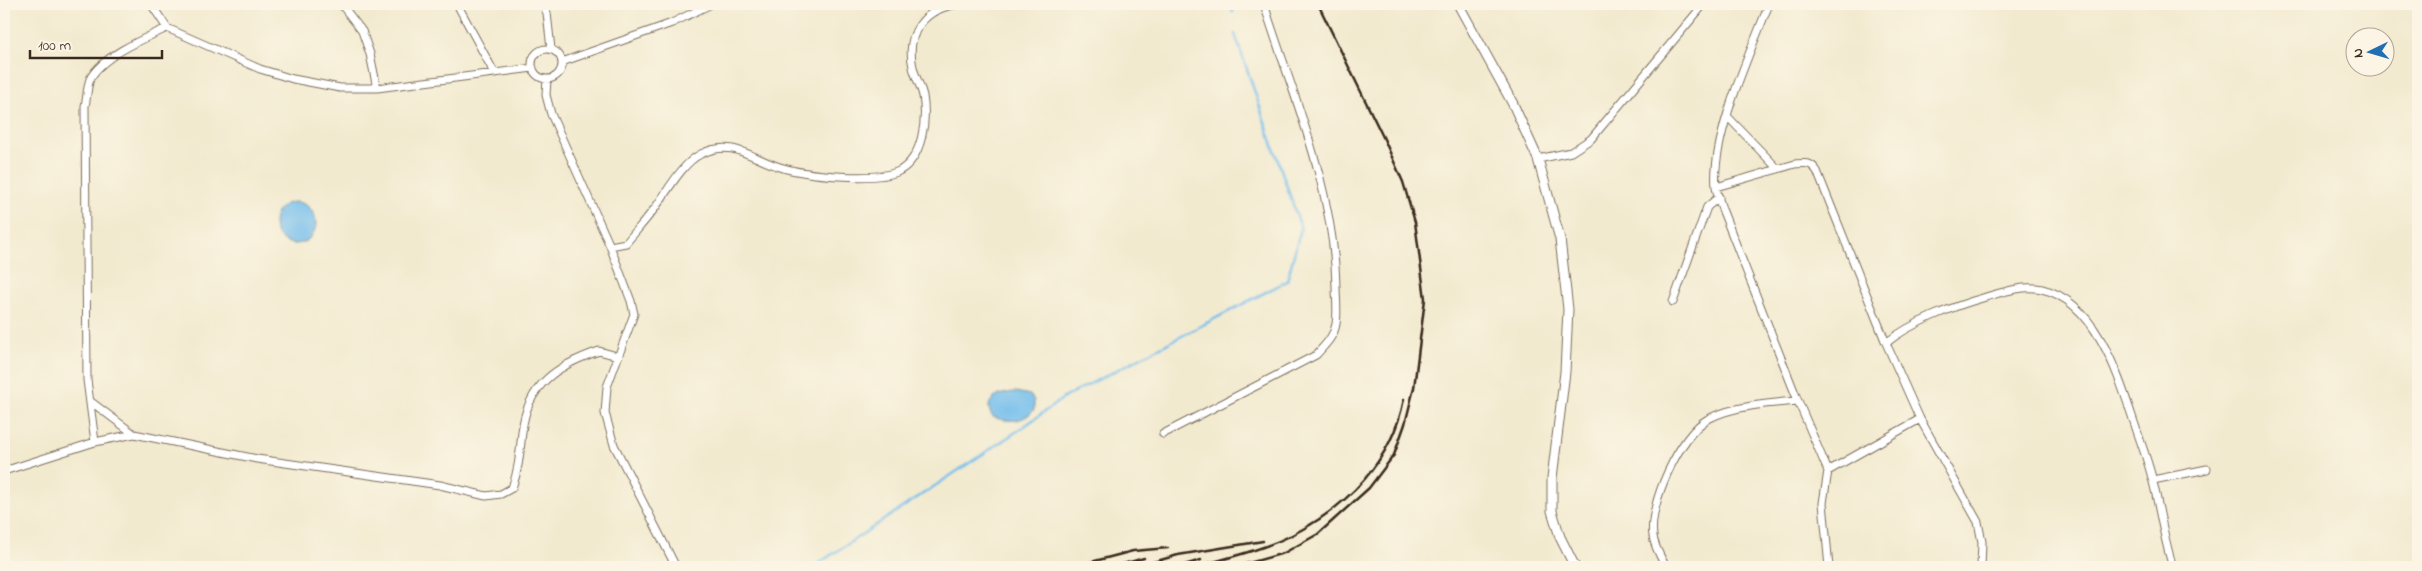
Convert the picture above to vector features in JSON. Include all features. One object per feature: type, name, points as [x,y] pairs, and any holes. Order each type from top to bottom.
[{"type":"street","points":[[151,4],[167,28],[260,69],[293,79],[340,88],[377,88],[533,68]]},
{"type":"street","points":[[341,4],[362,31],[370,54],[377,88]]},
{"type":"street","points":[[457,4],[495,74]]},
{"type":"street","points":[[543,4],[547,13],[550,49]]},
{"type":"street","points":[[547,13],[552,4]]},
{"type":"street","points":[[562,62],[672,23],[712,4]]},
{"type":"street","points":[[610,246],[626,243],[682,172],[700,154],[722,148],[740,149],[778,167],[794,171],[883,177],[901,170],[916,156],[922,138],[923,96],[913,66],[912,44],[915,33],[926,16],[944,6],[959,4]]},
{"type":"street","points":[[1163,434],[1316,355],[1330,340],[1336,325],[1333,234],[1319,171],[1264,4]]},
{"type":"street","points":[[1458,4],[1513,104],[1538,159],[1560,239],[1568,309],[1565,372],[1552,478],[1552,510],[1560,537],[1575,567]]},
{"type":"street","points":[[1538,159],[1571,152],[1592,138],[1704,4]]},
{"type":"street","points":[[1769,4],[1728,117],[1717,161],[1716,188],[1798,401],[1828,471],[1823,503],[1829,567]]},
{"type":"street","points":[[95,442],[87,380],[85,106],[90,79],[105,64],[131,43],[167,28]]},
{"type":"street","points":[[550,49],[558,54],[562,62],[558,74],[547,79],[538,76],[533,68],[536,54],[540,50],[550,49]]},
{"type":"street","points":[[547,79],[546,95],[551,114],[610,246],[634,314],[606,387],[605,413],[614,445],[676,567]]},
{"type":"street","points":[[1728,117],[1778,169]]},
{"type":"street","points":[[1716,188],[1806,162],[1813,165],[1886,343],[1920,419],[1978,522],[1982,542],[1981,567]]},
{"type":"street","points":[[1673,302],[1707,207],[1719,196]]},
{"type":"street","points":[[1886,343],[1899,333],[1967,302],[2012,289],[2042,289],[2067,300],[2084,316],[2099,337],[2120,379],[2153,480],[2173,567]]},
{"type":"street","points":[[4,471],[95,442],[134,434],[257,459],[440,485],[486,496],[500,494],[512,488],[518,474],[522,429],[529,405],[552,372],[599,351],[617,356]]},
{"type":"street","points":[[90,401],[134,434]]},
{"type":"street","points":[[1666,567],[1653,537],[1652,519],[1659,498],[1682,446],[1708,419],[1742,409],[1798,401]]},
{"type":"street","points":[[1828,471],[1920,419]]},
{"type":"street","points":[[2153,480],[2207,470]]},
{"type":"water","points":[[291,202],[299,202],[310,208],[316,223],[310,238],[299,244],[291,244],[280,238],[274,227],[274,219],[280,208]]},
{"type":"water","points":[[1016,392],[1030,395],[1034,400],[1034,410],[1025,417],[1015,420],[993,417],[989,406],[994,398],[999,395]]},
{"type":"waterway","points":[[1230,4],[1233,12]]},
{"type":"waterway","points":[[813,567],[1019,430],[1065,397],[1287,281],[1301,228],[1235,34]]},
{"type":"railway","points":[[1235,567],[1284,553],[1318,534],[1369,488],[1394,455],[1405,424],[1414,388],[1425,299],[1415,222],[1403,182],[1384,139],[1318,4]]},
{"type":"railway","points":[[1195,567],[1269,545],[1292,535],[1331,511],[1364,480],[1378,462],[1398,421],[1404,399]]},
{"type":"railway","points":[[1136,567],[1178,555],[1263,541]]},
{"type":"railway","points":[[1072,567],[1133,551],[1168,548]]},
{"type":"railway","points":[[1113,567],[1144,558]]},
{"type":"railway","points":[[1178,567],[1201,560]]}]
